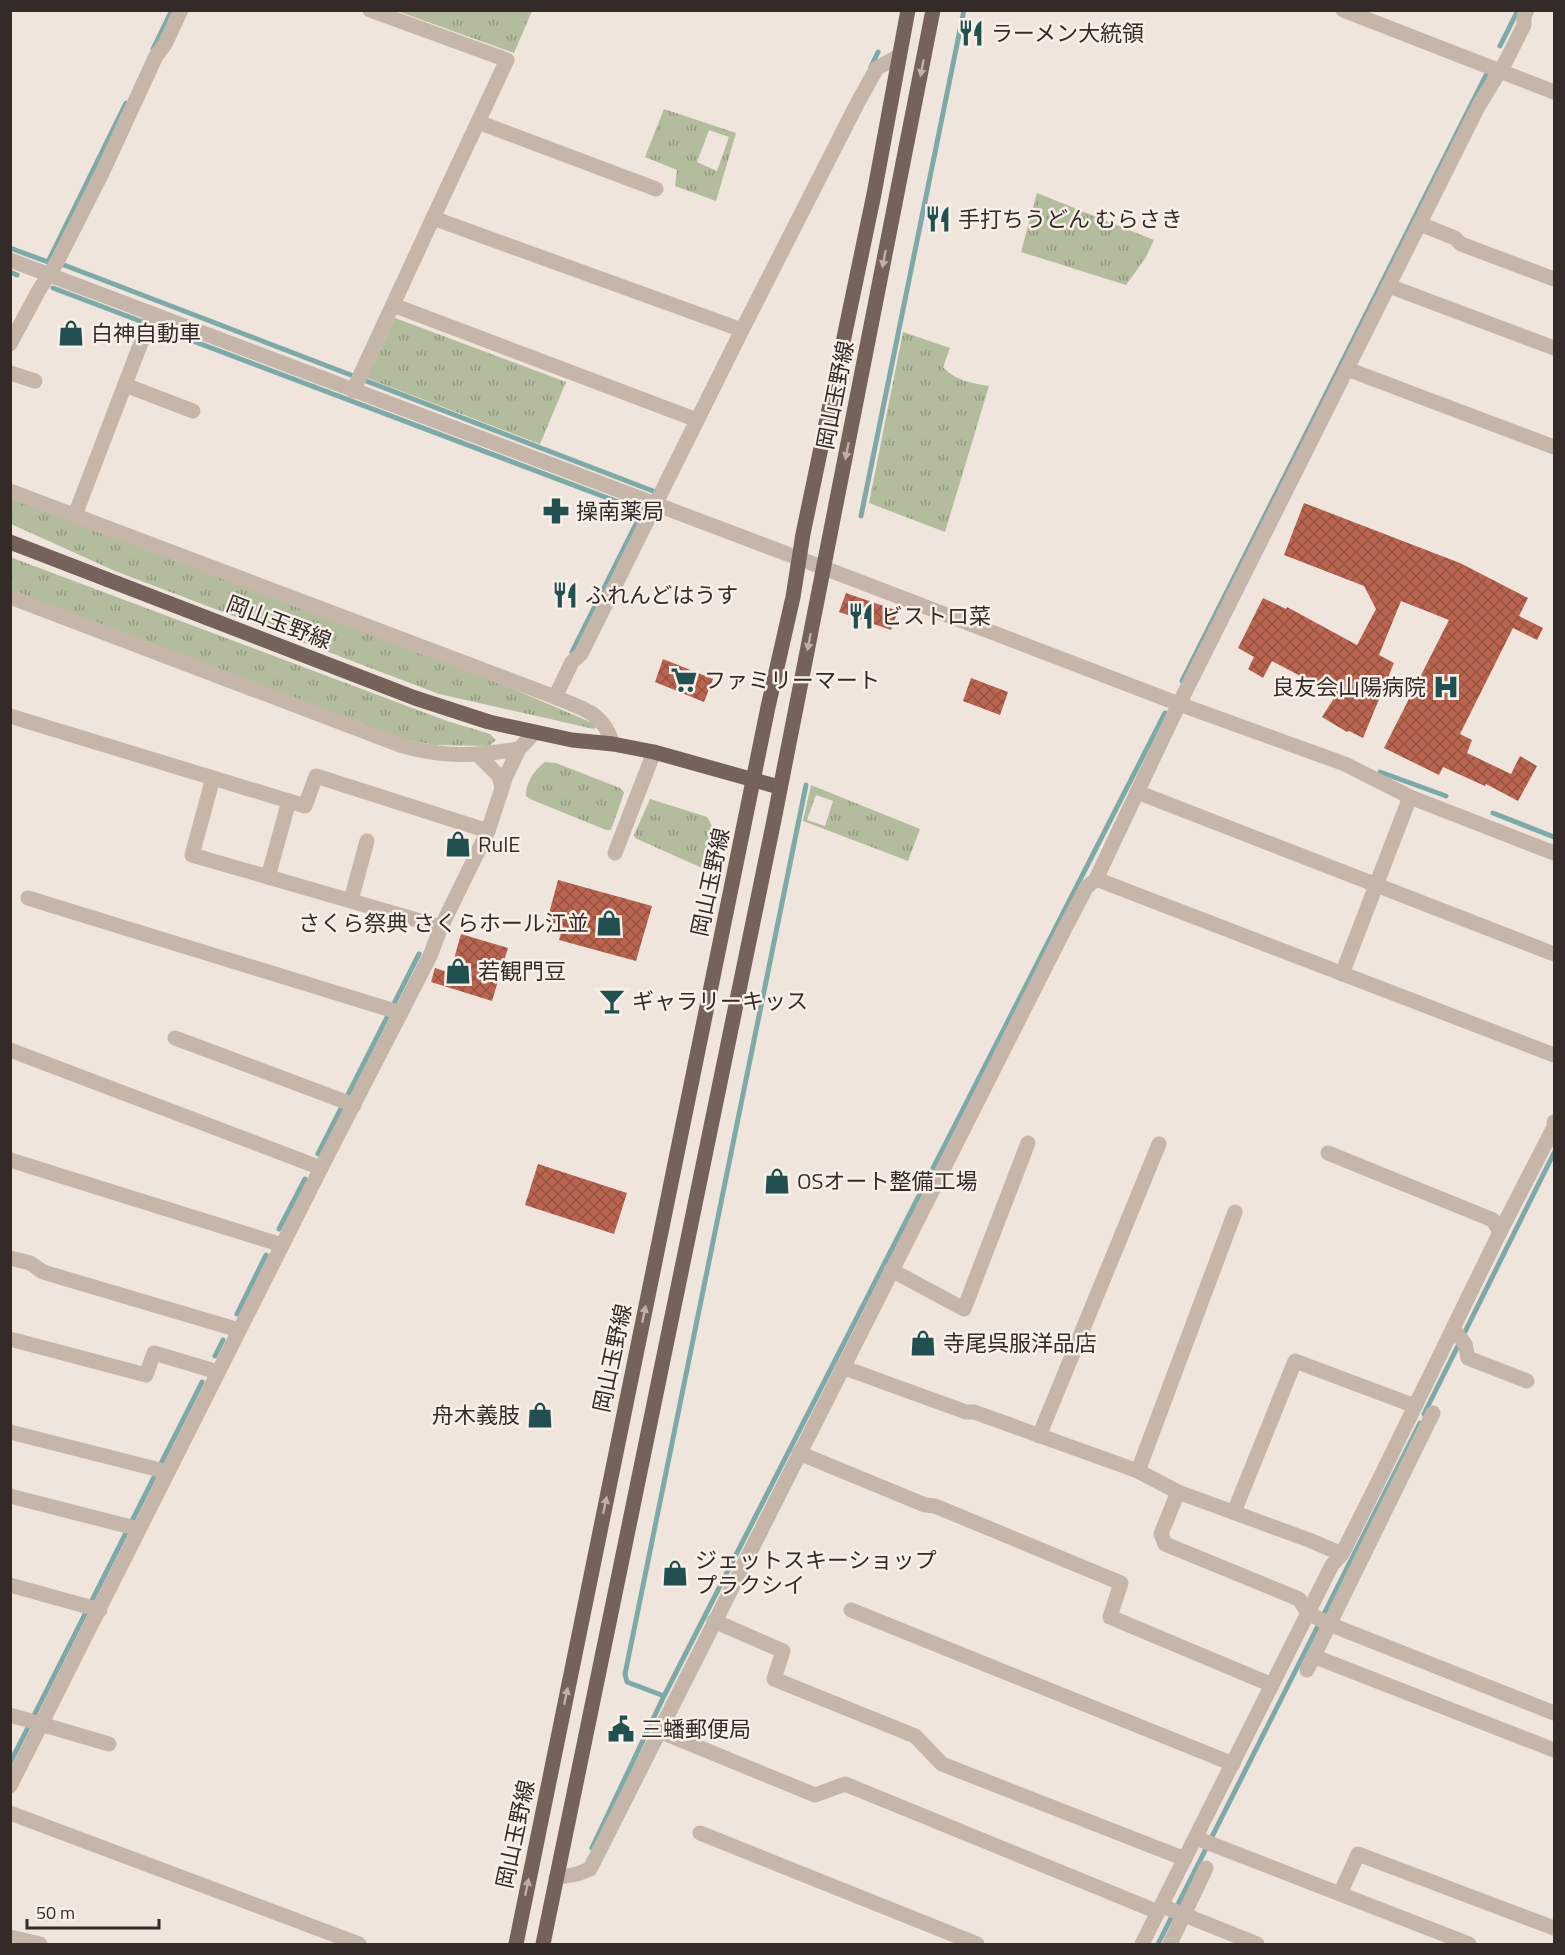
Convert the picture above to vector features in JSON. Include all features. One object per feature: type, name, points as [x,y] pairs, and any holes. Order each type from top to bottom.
[{"type":"main road","name":"岡山玉野線","points":[[516,1944],[793,597],[798,558],[874,194],[908,10]]},
{"type":"main road","name":"岡山玉野線","points":[[543,1944],[676,1302],[933,10]]},
{"type":"main road","name":"岡山玉野線","points":[[10,542],[415,698],[489,722],[572,740],[613,744],[654,752],[779,787]]},
{"type":"street","points":[[10,344],[103,171],[156,56],[165,44],[181,10]]},
{"type":"street","points":[[357,383],[507,60],[370,10]]},
{"type":"street","points":[[1343,10],[1554,92]]},
{"type":"street","points":[[556,1878],[590,1869],[1063,932],[1086,888],[1096,879],[1179,704],[1479,105],[1524,25],[1527,10]]},
{"type":"street","points":[[555,697],[572,662],[581,654],[650,502],[692,418],[858,102],[877,68],[899,56]]},
{"type":"street","points":[[478,122],[656,189]]},
{"type":"street","points":[[433,218],[738,329]]},
{"type":"street","points":[[1420,224],[1455,238],[1461,244],[1554,279]]},
{"type":"street","points":[[10,260],[53,267],[149,321],[357,383],[650,502],[1179,704],[1344,764],[1410,797],[1554,853]]},
{"type":"street","points":[[1389,286],[1554,348]]},
{"type":"street","points":[[393,305],[692,418]]},
{"type":"street","points":[[75,515],[149,321]]},
{"type":"street","points":[[1347,369],[1554,447]]},
{"type":"street","points":[[10,373],[35,381]]},
{"type":"street","points":[[124,385],[193,411]]},
{"type":"street","points":[[10,491],[555,697],[598,716],[608,728],[613,744]]},
{"type":"street","points":[[10,597],[423,752],[478,755],[519,750]]},
{"type":"street","points":[[10,716],[305,806],[316,776],[488,831]]},
{"type":"street","points":[[10,1786],[35,1722],[133,1527],[162,1470],[218,1372],[321,1168],[347,1102],[392,1010],[430,956],[441,927],[488,831],[506,776],[519,750],[535,732]]},
{"type":"street","points":[[615,853],[654,752]]},
{"type":"street","points":[[478,755],[498,776],[502,788]]},
{"type":"street","points":[[213,777],[192,855],[441,927]]},
{"type":"street","points":[[1137,792],[1554,954]]},
{"type":"street","points":[[1342,974],[1410,797]]},
{"type":"street","points":[[268,877],[289,801]]},
{"type":"street","points":[[351,900],[367,841]]},
{"type":"street","points":[[1096,879],[1554,1055]]},
{"type":"street","points":[[28,898],[392,1010]]},
{"type":"street","points":[[175,1038],[347,1102]]},
{"type":"street","points":[[10,1050],[321,1168]]},
{"type":"street","points":[[1304,1656],[1319,1619],[1332,1565],[1342,1554],[1415,1406],[1458,1335],[1500,1232],[1554,1127],[1554,1122]]},
{"type":"street","points":[[891,1270],[964,1310],[1028,1143]]},
{"type":"street","points":[[1039,1436],[1159,1143]]},
{"type":"street","points":[[1328,1153],[1493,1220],[1500,1232]]},
{"type":"street","points":[[10,1160],[282,1245]]},
{"type":"street","points":[[1138,1471],[1234,1212]]},
{"type":"street","points":[[10,1258],[30,1263],[43,1272],[239,1330]]},
{"type":"street","points":[[1458,1335],[1468,1358],[1527,1381]]},
{"type":"street","points":[[10,1339],[146,1375],[154,1353],[218,1372]]},
{"type":"street","points":[[1234,1512],[1295,1361],[1415,1406]]},
{"type":"street","points":[[842,1367],[1138,1471],[1178,1492],[1342,1554]]},
{"type":"street","points":[[1170,1944],[1170,1911],[1185,1859],[1204,1841],[1233,1764],[1272,1685],[1304,1656],[1319,1619],[1433,1413]]},
{"type":"street","points":[[10,1432],[162,1470]]},
{"type":"street","points":[[799,1453],[1121,1583],[1110,1617],[1272,1685]]},
{"type":"street","points":[[1178,1492],[1161,1534],[1165,1544],[1299,1599],[1319,1619],[1554,1713]]},
{"type":"street","points":[[10,1496],[133,1527]]},
{"type":"street","points":[[10,1585],[94,1608]]},
{"type":"street","points":[[851,1610],[1233,1764]]},
{"type":"street","points":[[714,1621],[783,1651],[774,1679],[915,1736],[942,1764],[1185,1859]]},
{"type":"street","points":[[1304,1656],[1554,1750]]},
{"type":"street","points":[[10,1715],[109,1744]]},
{"type":"street","points":[[659,1731],[814,1795],[846,1784],[1257,1944]]},
{"type":"street","points":[[10,1813],[359,1944]]},
{"type":"street","points":[[700,1833],[977,1944]]},
{"type":"street","points":[[1204,1841],[1469,1944]]},
{"type":"street","points":[[1340,1894],[1358,1854],[1554,1928]]},
{"type":"street","points":[[1142,1944],[1206,1868]]},
{"type":"street","points":[[10,1937],[40,1944]]},
{"type":"green space","points":[[532,10],[514,53],[397,11]]},
{"type":"green space","points":[[664,109],[736,133],[716,201],[675,186],[677,170],[645,157]],"holes":[[[709,130],[729,137],[717,171],[697,162]]]},
{"type":"green space","points":[[1037,193],[1154,240],[1146,257],[1126,285],[1021,252]]},
{"type":"green space","points":[[395,318],[566,382],[540,444],[367,378]]},
{"type":"green space","points":[[903,332],[950,348],[943,367],[948,372],[970,382],[989,386],[945,532],[869,503]]},
{"type":"green space","points":[[10,497],[476,673],[595,724],[596,727],[594,729],[439,694],[115,571],[11,524]]},
{"type":"green space","points":[[10,557],[447,721],[490,734],[496,740],[489,746],[434,745],[398,738],[11,590]]},
{"type":"green space","points":[[545,762],[556,763],[620,788],[624,792],[611,830],[606,830],[526,796],[531,777]]},
{"type":"green space","points":[[811,785],[920,829],[908,861],[803,821]],"holes":[[[816,795],[833,801],[825,826],[807,820]]]},
{"type":"green space","points":[[650,799],[707,817],[713,828],[708,863],[702,868],[635,838],[634,835]]},
{"type":"building","points":[[1304,503],[1460,563],[1528,598],[1519,616],[1543,628],[1537,640],[1513,628],[1460,734],[1472,740],[1467,753],[1511,774],[1520,756],[1537,766],[1518,801],[1486,784],[1485,786],[1443,767],[1439,775],[1384,748],[1449,620],[1401,601],[1379,655],[1394,663],[1363,738],[1347,732],[1322,717],[1336,695],[1272,661],[1263,678],[1248,669],[1254,657],[1238,648],[1263,598],[1286,609],[1287,607],[1357,645],[1376,609],[1364,586],[1284,555]]},
{"type":"building","points":[[846,593],[898,611],[891,630],[839,612]]},
{"type":"building","points":[[663,659],[713,679],[704,702],[655,682]]},
{"type":"building","points":[[971,678],[1008,692],[1000,715],[963,701]]},
{"type":"building","points":[[558,880],[652,906],[636,961],[559,940],[563,926],[547,921]]},
{"type":"building","points":[[461,934],[508,948],[492,1001],[431,982],[435,968],[450,973]]},
{"type":"building","points":[[538,1164],[627,1193],[614,1234],[525,1205]]},
{"type":"waterway","points":[[153,49],[172,10]]},
{"type":"waterway","points":[[861,516],[964,10]]},
{"type":"waterway","points":[[1500,46],[1518,10]]},
{"type":"waterway","points":[[871,67],[878,52]]},
{"type":"waterway","points":[[1182,681],[1487,73]]},
{"type":"waterway","points":[[48,262],[126,103]]},
{"type":"waterway","points":[[10,248],[48,262],[64,265],[653,491]]},
{"type":"waterway","points":[[10,272],[17,275]]},
{"type":"waterway","points":[[53,288],[642,511]]},
{"type":"waterway","points":[[572,652],[647,502]]},
{"type":"waterway","points":[[592,1848],[664,1696],[1165,713]]},
{"type":"waterway","points":[[1380,772],[1446,796]]},
{"type":"waterway","points":[[664,1696],[627,1682],[625,1674],[806,785]]},
{"type":"waterway","points":[[1493,813],[1554,837]]},
{"type":"waterway","points":[[318,1154],[419,954]]},
{"type":"waterway","points":[[1424,1414],[1554,1153]]},
{"type":"waterway","points":[[279,1229],[305,1179]]},
{"type":"waterway","points":[[237,1314],[266,1255]]},
{"type":"waterway","points":[[215,1356],[223,1340]]},
{"type":"waterway","points":[[10,1763],[202,1382]]},
{"type":"waterway","points":[[1158,1944],[1420,1423]]},
{"type":"place","name":"ラーメン大統領","points":[[971,33]]},
{"type":"place","name":"手打ちうどん むらさき","points":[[938,219]]},
{"type":"place","name":"白神自動車","points":[[71,333]]},
{"type":"place","name":"操南薬局","points":[[556,511]]},
{"type":"place","name":"ふれんどはうす","points":[[565,595]]},
{"type":"place","name":"ビストロ菜","points":[[861,616]]},
{"type":"place","name":"ファミリーマート","points":[[684,680]]},
{"type":"place","name":"良友会山陽病院","points":[[1446,687]]},
{"type":"place","name":"RulE","points":[[458,844]]},
{"type":"place","name":"さくら祭典 さくらホール江並","points":[[609,923]]},
{"type":"place","name":"若観門豆","points":[[458,971]]},
{"type":"place","name":"ギャラリーキッス","points":[[612,1001]]},
{"type":"place","name":"OSオート整備工場","points":[[777,1181]]},
{"type":"place","name":"寺尾呉服洋品店","points":[[923,1343]]},
{"type":"place","name":"舟木義肢","points":[[540,1415]]},
{"type":"place","name":"ジェットスキーショップ プラクシイ","points":[[675,1573]]},
{"type":"place","name":"三蟠郵便局","points":[[621,1729]]}]
